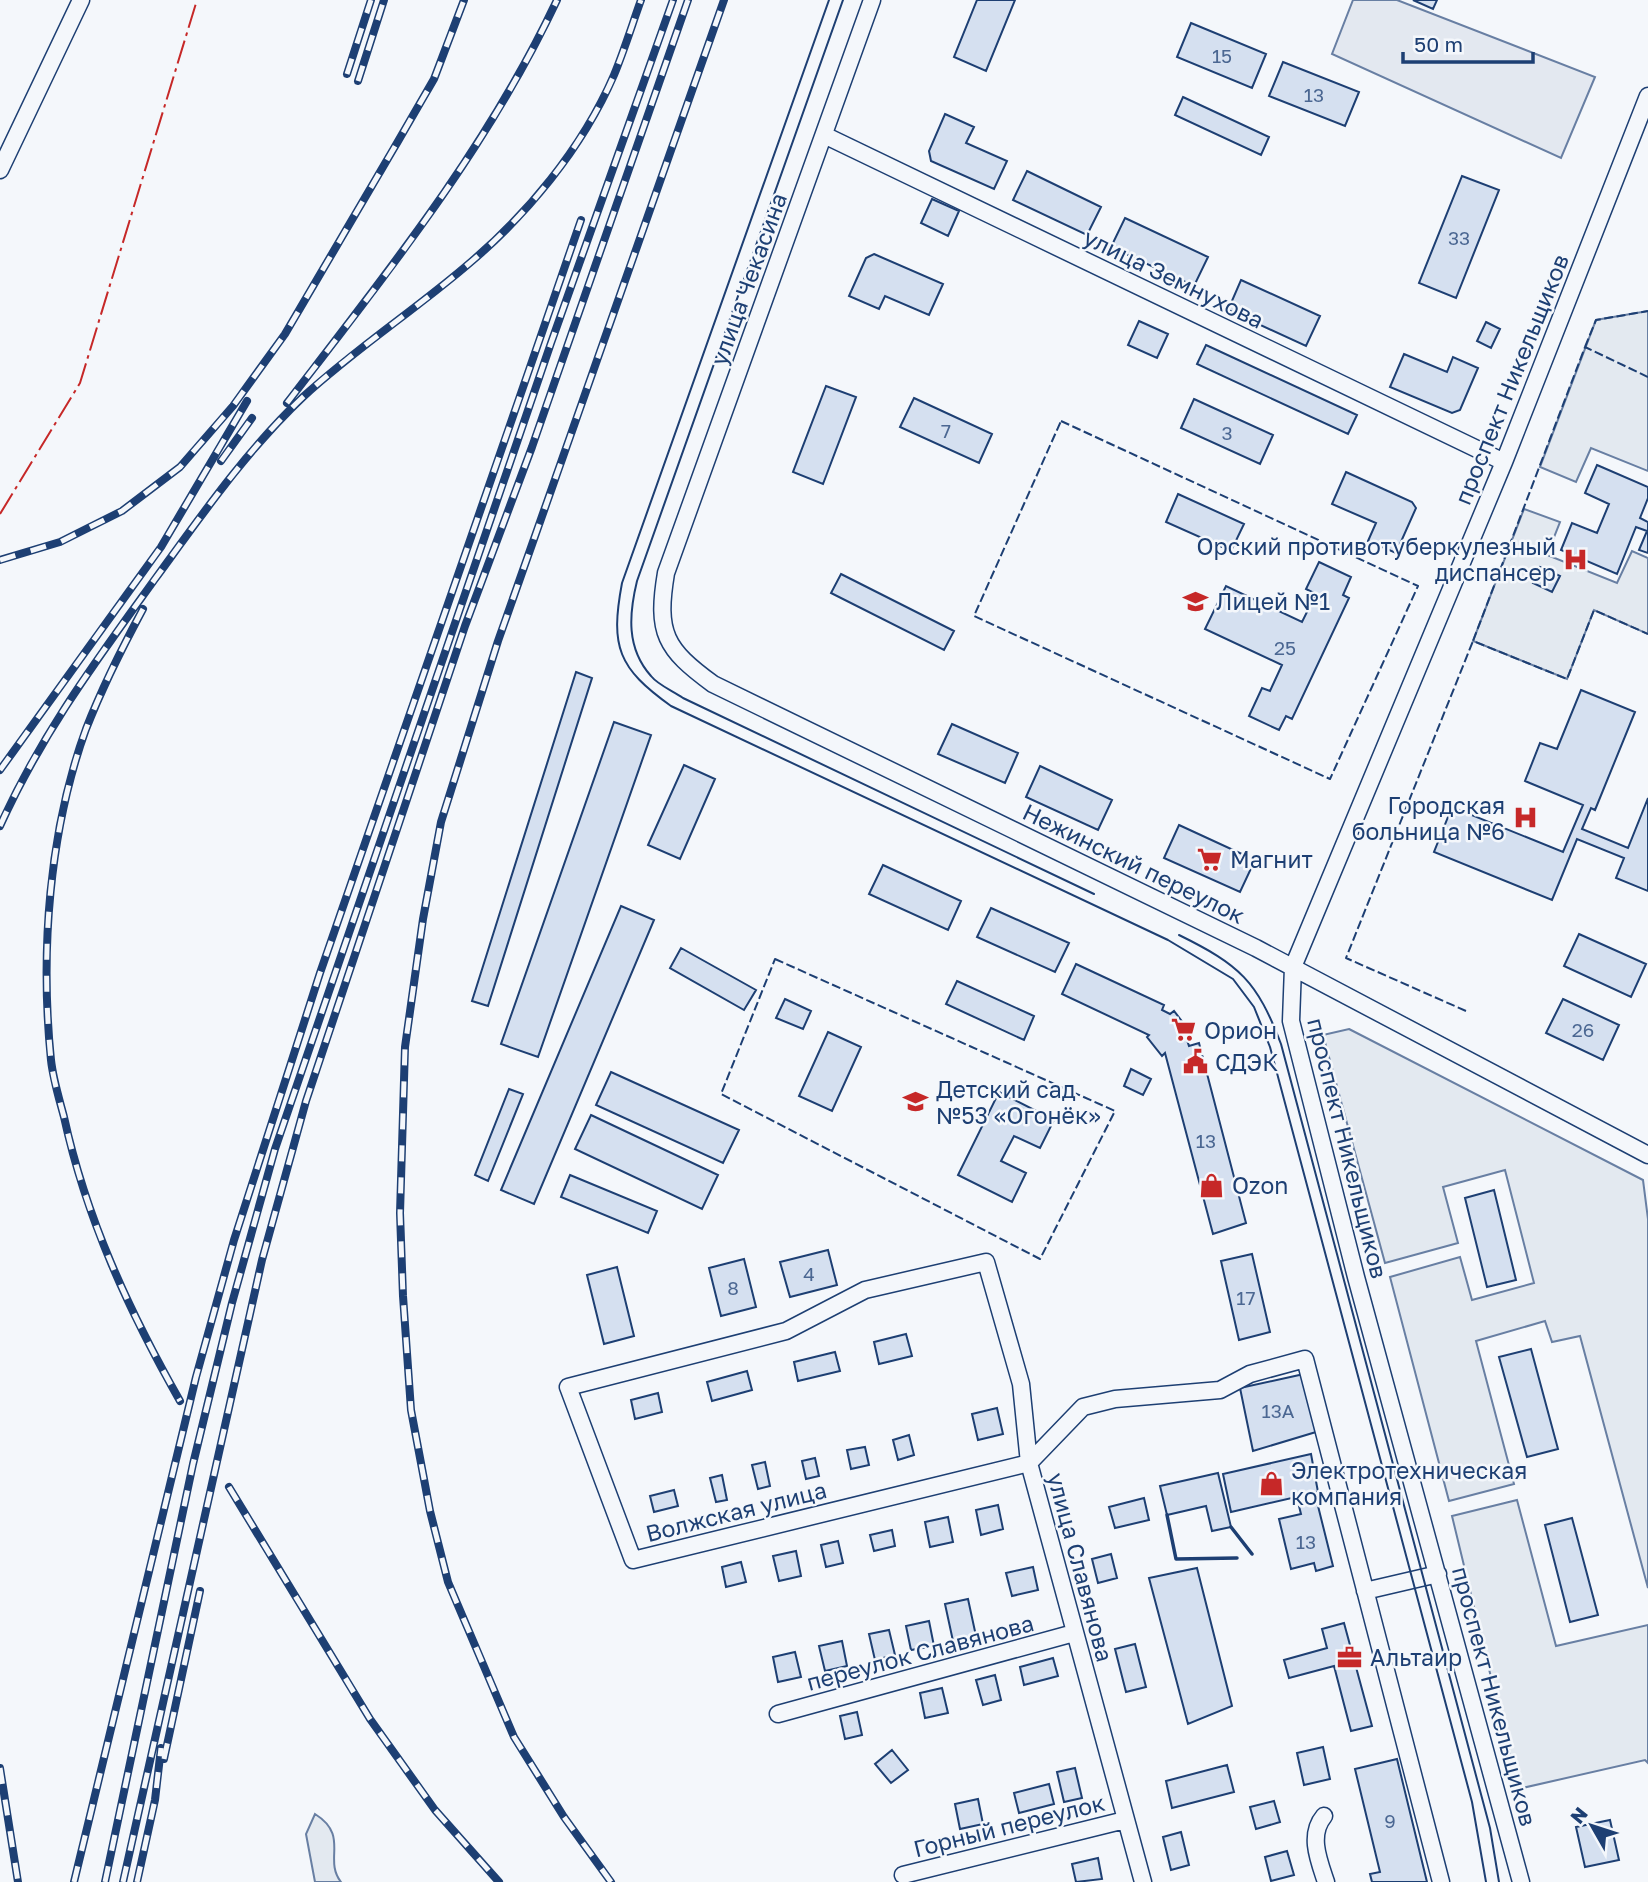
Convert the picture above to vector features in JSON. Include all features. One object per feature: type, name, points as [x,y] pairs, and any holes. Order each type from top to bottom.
[{"type":"street","points":[[0,170],[81,0]]},
{"type":"street","name":"улица Чекасина","points":[[666,573],[872,0]]},
{"type":"street","name":"проспект Никельщиков","points":[[1521,1882],[1356,1277],[1291,1021],[1293,967],[1504,462],[1648,96]]},
{"type":"street","name":"улица Земнухова","points":[[824,135],[1504,462]]},
{"type":"street","name":"Нежинский переулок","points":[[666,573],[661,607],[668,642],[686,664],[713,684],[1293,967],[1648,1154]]},
{"type":"street","name":"улица Славянова","points":[[568,1387],[786,1331],[865,1290],[986,1262],[1021,1384],[1030,1463],[1143,1882]]},
{"type":"street","points":[[1030,1463],[1083,1407],[1115,1398],[1220,1390],[1250,1374],[1305,1359],[1441,1882]]},
{"type":"street","name":"Волжская улица","points":[[568,1387],[633,1560],[1030,1463]]},
{"type":"street","points":[[1365,1591],[1438,1574]]},
{"type":"street","name":"переулок Славянова","points":[[778,1714],[1074,1633]]},
{"type":"street","points":[[1324,1816],[1317,1824],[1316,1852],[1326,1882]]},
{"type":"street","name":"Горный переулок","points":[[903,1875],[1125,1820]]},
{"type":"shaded area","points":[[1353,0],[1397,0],[1595,77],[1561,158],[1332,54]]},
{"type":"shaded area","points":[[1648,311],[1648,471],[1591,448],[1576,482],[1540,467],[1596,320]]},
{"type":"shaded area","points":[[1524,509],[1560,522],[1547,555],[1617,583],[1632,551],[1648,558],[1648,634],[1594,610],[1567,679],[1473,641]]},
{"type":"shaded area","points":[[1349,1029],[1643,1180],[1648,1219],[1648,1588],[1580,1336],[1552,1342],[1545,1321],[1476,1341],[1514,1484],[1449,1501],[1390,1277],[1460,1257],[1472,1300],[1534,1283],[1505,1170],[1443,1187],[1458,1243],[1385,1263],[1323,1035]]},
{"type":"shaded area","points":[[1517,1500],[1556,1646],[1648,1625],[1648,1763],[1645,1760],[1518,1789],[1452,1516]]},
{"type":"shaded area","points":[[315,1814],[331,1831],[334,1839],[334,1865],[341,1882],[315,1882],[306,1834]]},
{"type":"building","points":[[977,0],[1015,0],[986,71],[954,57]]},
{"type":"building","points":[[1413,0],[1437,0],[1433,9]]},
{"type":"building","points":[[1191,23],[1266,54],[1252,88],[1177,57]]},
{"type":"building","points":[[1283,62],[1359,92],[1345,126],[1269,96]]},
{"type":"building","points":[[1183,97],[1269,137],[1261,155],[1175,115]]},
{"type":"building","points":[[945,114],[974,127],[966,143],[1007,161],[994,189],[931,161],[929,151]]},
{"type":"building","points":[[1027,171],[1101,207],[1087,235],[1013,200]]},
{"type":"building","points":[[1462,176],[1499,190],[1456,298],[1419,283]]},
{"type":"building","points":[[932,199],[959,211],[948,236],[921,223]]},
{"type":"building","points":[[1125,218],[1208,257],[1194,286],[1111,247]]},
{"type":"building","points":[[874,254],[943,284],[929,315],[885,296],[879,309],[849,296],[866,258]]},
{"type":"building","points":[[1241,280],[1320,316],[1306,346],[1228,310]]},
{"type":"building","points":[[1139,321],[1168,334],[1157,358],[1128,345]]},
{"type":"building","points":[[1486,322],[1500,329],[1491,348],[1477,341]]},
{"type":"building","points":[[1206,345],[1357,415],[1348,434],[1197,364]]},
{"type":"building","points":[[1404,354],[1447,372],[1453,357],[1478,368],[1460,410],[1452,413],[1390,387]]},
{"type":"building","points":[[826,386],[856,397],[823,484],[793,472]]},
{"type":"building","points":[[914,398],[992,434],[979,463],[900,427]]},
{"type":"building","points":[[1194,399],[1273,435],[1260,464],[1181,428]]},
{"type":"building","points":[[1597,465],[1648,487],[1648,498],[1640,518],[1648,522],[1648,553],[1639,550],[1647,531],[1636,527],[1617,574],[1561,550],[1572,523],[1597,533],[1609,504],[1585,493]]},
{"type":"building","points":[[1346,472],[1412,502],[1416,508],[1396,553],[1368,541],[1376,523],[1332,504]]},
{"type":"building","points":[[1178,494],[1244,524],[1231,551],[1166,522]]},
{"type":"building","points":[[1319,562],[1351,577],[1343,595],[1349,598],[1292,719],[1286,716],[1279,730],[1249,716],[1262,688],[1270,691],[1282,665],[1205,629],[1226,586],[1302,622],[1316,594],[1306,589]]},
{"type":"building","points":[[1540,567],[1560,576],[1552,592],[1533,583]]},
{"type":"building","points":[[841,574],[954,631],[944,650],[831,593]]},
{"type":"building","points":[[576,672],[592,678],[488,1006],[472,1001]]},
{"type":"building","points":[[1581,690],[1635,712],[1595,810],[1591,808],[1582,829],[1628,848],[1648,798],[1648,891],[1616,878],[1624,858],[1577,839],[1552,900],[1434,852],[1452,807],[1563,852],[1583,805],[1525,781],[1540,743],[1557,749]]},
{"type":"building","points":[[614,722],[651,735],[538,1057],[501,1044]]},
{"type":"building","points":[[952,724],[1018,753],[1005,783],[938,754]]},
{"type":"building","points":[[684,765],[715,779],[680,859],[648,845]]},
{"type":"building","points":[[1040,766],[1112,800],[1098,830],[1026,797]]},
{"type":"building","name":"Магнит","points":[[1179,825],[1255,860],[1240,892],[1164,858]]},
{"type":"building","points":[[883,865],[961,901],[948,930],[869,894]]},
{"type":"building","points":[[621,906],[654,920],[534,1204],[501,1190]]},
{"type":"building","points":[[991,908],[1069,943],[1055,972],[977,937]]},
{"type":"building","points":[[1579,934],[1646,964],[1631,997],[1564,966]]},
{"type":"building","points":[[681,948],[756,990],[744,1010],[670,968]]},
{"type":"building","points":[[1076,964],[1164,1005],[1162,1010],[1170,1014],[1174,1011],[1191,1033],[1186,1037],[1189,1046],[1199,1043],[1246,1223],[1213,1234],[1165,1053],[1162,1056],[1147,1037],[1149,1035],[1062,994]]},
{"type":"building","points":[[957,981],[1034,1016],[1024,1040],[946,1004]]},
{"type":"building","points":[[785,999],[811,1011],[803,1029],[776,1018]]},
{"type":"building","points":[[1563,999],[1619,1025],[1603,1060],[1546,1033]]},
{"type":"building","points":[[828,1032],[861,1047],[832,1111],[799,1096]]},
{"type":"building","points":[[1131,1069],[1151,1079],[1143,1095],[1124,1086]]},
{"type":"building","points":[[611,1072],[739,1130],[723,1163],[596,1105]]},
{"type":"building","points":[[509,1089],[523,1094],[488,1181],[475,1175]]},
{"type":"building","points":[[999,1092],[1054,1120],[1040,1148],[1014,1136],[1001,1161],[1026,1173],[1012,1202],[958,1175]]},
{"type":"building","points":[[591,1115],[718,1175],[702,1209],[575,1149]]},
{"type":"building","points":[[570,1175],[657,1211],[648,1233],[561,1197]]},
{"type":"building","points":[[1494,1190],[1516,1280],[1487,1287],[1465,1198]]},
{"type":"building","points":[[828,1250],[837,1285],[790,1297],[780,1262]]},
{"type":"building","points":[[1252,1254],[1270,1332],[1239,1340],[1221,1261]]},
{"type":"building","points":[[744,1259],[756,1307],[721,1316],[709,1268]]},
{"type":"building","points":[[617,1267],[634,1336],[604,1344],[587,1275]]},
{"type":"building","points":[[906,1334],[912,1356],[879,1364],[874,1342]]},
{"type":"building","points":[[1531,1349],[1558,1449],[1527,1457],[1499,1357]]},
{"type":"building","points":[[835,1352],[840,1371],[798,1381],[794,1362]]},
{"type":"building","points":[[747,1371],[752,1390],[712,1401],[707,1382]]},
{"type":"building","points":[[1304,1374],[1316,1432],[1253,1451],[1240,1388]]},
{"type":"building","points":[[658,1393],[662,1412],[635,1419],[631,1400]]},
{"type":"building","points":[[997,1408],[1003,1434],[978,1440],[972,1414]]},
{"type":"building","points":[[909,1435],[914,1455],[898,1460],[893,1440]]},
{"type":"building","points":[[865,1447],[869,1465],[851,1469],[847,1450]]},
{"type":"building","name":"Электротехническая компания","points":[[1311,1454],[1318,1492],[1231,1512],[1223,1474]]},
{"type":"building","points":[[815,1458],[819,1476],[806,1479],[802,1461]]},
{"type":"building","points":[[765,1462],[770,1486],[758,1489],[752,1465]]},
{"type":"building","points":[[1218,1473],[1231,1527],[1212,1531],[1206,1506],[1167,1515],[1160,1486]]},
{"type":"building","points":[[722,1475],[727,1500],[716,1502],[710,1478]]},
{"type":"building","points":[[674,1490],[678,1506],[654,1512],[650,1496]]},
{"type":"building","points":[[1144,1498],[1149,1520],[1115,1528],[1109,1507]]},
{"type":"building","points":[[1317,1502],[1333,1566],[1316,1571],[1314,1563],[1291,1569],[1279,1519],[1301,1514],[1299,1506]]},
{"type":"building","points":[[998,1505],[1003,1529],[981,1535],[976,1510]]},
{"type":"building","points":[[948,1517],[953,1542],[930,1547],[925,1522]]},
{"type":"building","points":[[1572,1518],[1598,1615],[1570,1622],[1545,1525]]},
{"type":"building","points":[[892,1530],[895,1546],[874,1551],[870,1535]]},
{"type":"building","points":[[838,1541],[843,1563],[826,1567],[821,1545]]},
{"type":"building","points":[[796,1551],[801,1576],[779,1581],[773,1556]]},
{"type":"building","points":[[1111,1554],[1117,1578],[1098,1583],[1092,1559]]},
{"type":"building","points":[[741,1562],[746,1582],[726,1587],[722,1567]]},
{"type":"building","points":[[1033,1567],[1038,1590],[1012,1596],[1006,1573]]},
{"type":"building","points":[[1197,1568],[1232,1706],[1188,1724],[1149,1578]]},
{"type":"building","points":[[968,1599],[976,1636],[953,1641],[945,1604]]},
{"type":"building","points":[[929,1621],[934,1646],[911,1650],[906,1626]]},
{"type":"building","points":[[1344,1623],[1372,1726],[1351,1731],[1334,1666],[1289,1678],[1284,1660],[1327,1648],[1322,1629]]},
{"type":"building","points":[[889,1630],[895,1655],[875,1660],[869,1634]]},
{"type":"building","points":[[842,1641],[847,1666],[825,1671],[819,1646]]},
{"type":"building","points":[[1135,1644],[1146,1687],[1126,1692],[1115,1649]]},
{"type":"building","points":[[795,1652],[801,1677],[778,1682],[773,1657]]},
{"type":"building","points":[[1053,1658],[1058,1676],[1024,1685],[1020,1667]]},
{"type":"building","points":[[995,1675],[1001,1700],[983,1705],[976,1680]]},
{"type":"building","points":[[942,1688],[948,1713],[925,1718],[920,1693]]},
{"type":"building","points":[[857,1712],[862,1735],[845,1739],[840,1716]]},
{"type":"building","points":[[1323,1747],[1330,1779],[1304,1785],[1297,1753]]},
{"type":"building","points":[[892,1750],[908,1770],[891,1783],[875,1764]]},
{"type":"building","points":[[1397,1759],[1427,1882],[1372,1882],[1370,1874],[1380,1872],[1355,1769]]},
{"type":"building","points":[[1227,1765],[1234,1792],[1172,1808],[1166,1781]]},
{"type":"building","points":[[1075,1768],[1082,1798],[1064,1802],[1057,1772]]},
{"type":"building","points":[[1049,1784],[1054,1804],[1019,1813],[1014,1793]]},
{"type":"building","points":[[978,1799],[983,1824],[960,1829],[955,1804]]},
{"type":"building","points":[[1274,1801],[1280,1822],[1256,1829],[1250,1807]]},
{"type":"building","points":[[1610,1820],[1619,1860],[1585,1867],[1576,1827]]},
{"type":"building","points":[[1181,1832],[1189,1865],[1171,1870],[1163,1837]]},
{"type":"building","points":[[1287,1851],[1294,1875],[1271,1881],[1265,1857]]},
{"type":"building","points":[[1098,1858],[1102,1879],[1076,1882],[1072,1864]]},
{"type":"tram line","points":[[829,0],[622,583],[617,624],[622,654],[639,680],[671,706],[1168,940],[1233,979],[1254,1007],[1270,1047],[1472,1802],[1486,1882]]},
{"type":"tram line","points":[[843,0],[637,581],[631,618],[633,642],[651,676],[683,698],[1094,894]]},
{"type":"tram line","points":[[1179,935],[1217,956],[1244,977],[1264,1005],[1281,1044],[1490,1828],[1499,1882]]},
{"type":"railway","points":[[347,74],[371,0]]},
{"type":"railway","points":[[358,81],[384,0]]},
{"type":"railway","points":[[0,560],[60,542],[122,511],[180,467],[233,406],[285,334],[434,79],[464,0]]},
{"type":"railway","points":[[287,403],[398,258],[467,159],[499,108],[557,0]]},
{"type":"railway","points":[[0,826],[16,792],[71,698],[172,555],[262,439],[322,380],[488,247],[550,180],[569,155],[601,102],[618,66],[641,0]]},
{"type":"railway","points":[[105,1882],[193,1464],[232,1303],[275,1149],[551,343],[673,0]]},
{"type":"railway","points":[[123,1882],[262,1260],[306,1101],[465,626],[532,447],[688,0]]},
{"type":"railway","points":[[611,1882],[564,1817],[514,1737],[448,1582],[430,1511],[411,1410],[403,1296],[400,1213],[405,1047],[423,919],[441,822],[498,641],[724,0]]},
{"type":"railway","points":[[74,1882],[196,1377],[234,1240],[320,973],[581,220]]},
{"type":"railway","points":[[0,770],[161,547],[247,401]]},
{"type":"railway","points":[[221,461],[252,418]]},
{"type":"railway","points":[[143,609],[86,729],[63,809],[50,892],[47,935],[48,1019],[55,1081],[84,1191],[111,1263],[143,1333],[180,1401]]},
{"type":"railway","points":[[229,1487],[370,1719],[435,1810],[499,1882]]},
{"type":"railway","points":[[164,1759],[200,1591]]},
{"type":"railway","points":[[137,1882],[155,1800],[161,1748]]},
{"type":"railway","points":[[0,1768],[18,1882]]},
{"type":"fence","points":[[1585,347],[1596,320],[1648,311]]},
{"type":"fence","points":[[1648,377],[1585,347],[1473,641],[1567,679],[1594,610],[1648,634]]},
{"type":"fence","points":[[1061,421],[1418,586],[1330,779],[974,616],[1061,421]]},
{"type":"fence","points":[[1466,1011],[1346,958],[1473,641]]},
{"type":"fence","points":[[775,959],[1115,1111],[1040,1259],[721,1094],[775,959]]},
{"type":"wall","points":[[1167,1515],[1176,1559],[1237,1558]]},
{"type":"wall","points":[[1231,1527],[1252,1554]]},
{"type":"power","points":[[0,514],[80,383],[197,0]]},
{"type":"place","name":"Орский противотуберкулезный диспансер","points":[[1576,559]]},
{"type":"place","name":"Лицей №1","points":[[1196,601]]},
{"type":"place","name":"Городская больница №6","points":[[1525,818]]},
{"type":"place","name":"Магнит","points":[[1210,859]]},
{"type":"place","name":"Орион","points":[[1184,1030]]},
{"type":"place","name":"СДЭК","points":[[1195,1062]]},
{"type":"place","name":"Детский сад №53 «Огонёк»","points":[[916,1102]]},
{"type":"place","name":"Ozon","points":[[1212,1185]]},
{"type":"place","name":"Электротехническая компания","points":[[1271,1483]]},
{"type":"place","name":"Альтаир","points":[[1350,1657]]}]
